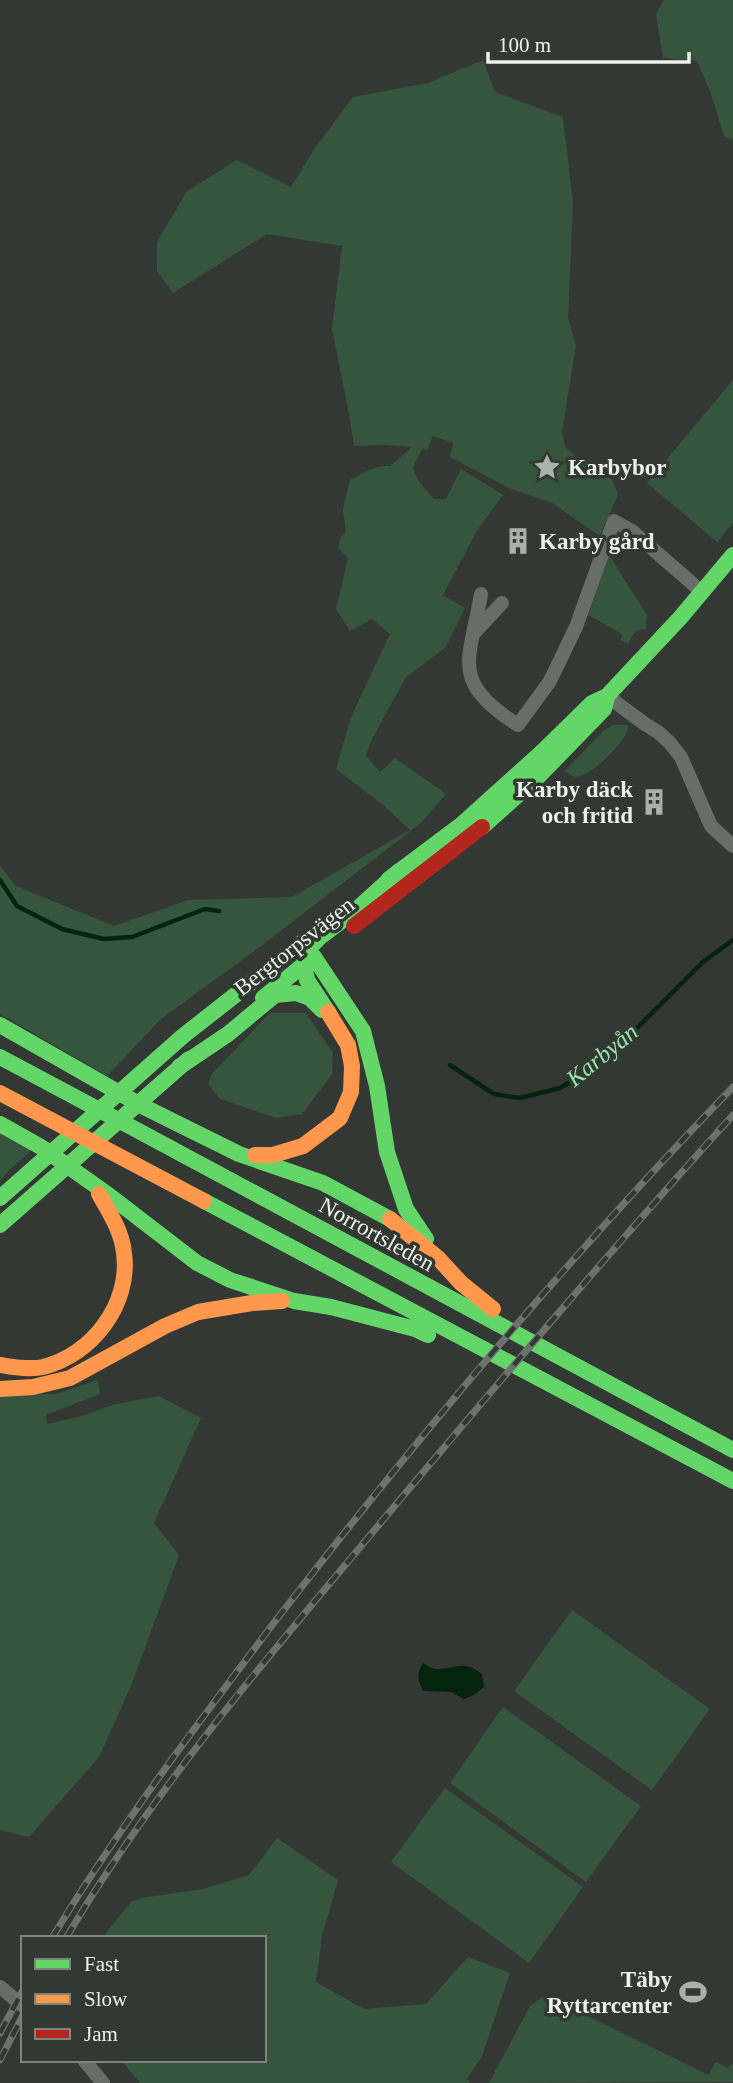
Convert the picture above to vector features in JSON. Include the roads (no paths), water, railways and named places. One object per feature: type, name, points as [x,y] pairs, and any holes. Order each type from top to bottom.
[{"type":"main road","name":"Bergtorpsvägen","points":[[0,1198],[153,1062],[289,951],[461,825],[592,703],[607,696],[733,555]]},
{"type":"main road","name":"Bergtorpsvägen","points":[[0,1225],[308,957],[470,838],[499,813],[577,739],[604,709],[607,696]]},
{"type":"main road","points":[[239,1154],[273,1155],[303,1146],[340,1118],[351,1092],[352,1066],[348,1045],[307,980],[308,957],[320,937],[356,910],[399,871]]},
{"type":"main road","points":[[289,951],[308,957],[363,1031],[375,1074],[387,1153],[406,1209],[438,1258]]},
{"type":"main road","points":[[173,1073],[228,1034],[275,995],[296,993],[310,998],[336,1024]]},
{"type":"main road","points":[[0,1026],[144,1107],[239,1154],[323,1183],[386,1216],[438,1258],[461,1283],[496,1312],[628,1393]]},
{"type":"main road","name":"Norrortsleden","points":[[0,1057],[212,1168],[518,1337],[733,1450]]},
{"type":"main road","points":[[0,1093],[733,1482]]},
{"type":"main road","points":[[0,1124],[41,1147],[197,1263],[230,1280],[294,1301],[331,1307],[415,1329],[685,1462],[733,1482]]},
{"type":"main road","points":[[0,1365],[44,1367],[75,1354],[106,1325],[123,1287],[125,1263],[119,1227],[99,1194],[80,1175]]},
{"type":"main road","points":[[0,1389],[33,1387],[70,1378],[165,1326],[198,1312],[252,1303],[294,1301]]},
{"type":"street","points":[[481,594],[468,664],[470,679],[494,709],[518,725],[550,681],[561,660],[576,627],[614,521],[632,531],[702,592]]},
{"type":"street","points":[[474,633],[502,603]]},
{"type":"street","points":[[607,696],[669,742],[681,757],[711,826],[733,846]]},
{"type":"street","points":[[0,1987],[21,2004]]},
{"type":"street","points":[[86,2062],[103,2083]]},
{"type":"waterway","points":[[0,880],[17,906],[62,929],[104,939],[132,937],[205,909],[219,911]]},
{"type":"waterway","name":"Karbyån","points":[[450,1065],[494,1094],[520,1098],[560,1088],[588,1072],[627,1038],[703,962],[733,940]]},
{"type":"railway","points":[[53,1936],[131,1817],[327,1554],[553,1282],[733,1087]]},
{"type":"railway","points":[[67,1936],[170,1782],[247,1683],[548,1325],[733,1115]]},
{"type":"railway","points":[[0,2033],[21,1994]]},
{"type":"railway","points":[[0,2060],[21,2019]]},
{"type":"place","name":"Karbybor","points":[[547,467]]},
{"type":"place","name":"Karby gård","points":[[518,541]]},
{"type":"place","name":"Karby däck och fritid","points":[[654,802]]},
{"type":"place","name":"Täby Ryttarcenter","points":[[693,1992]]}]
